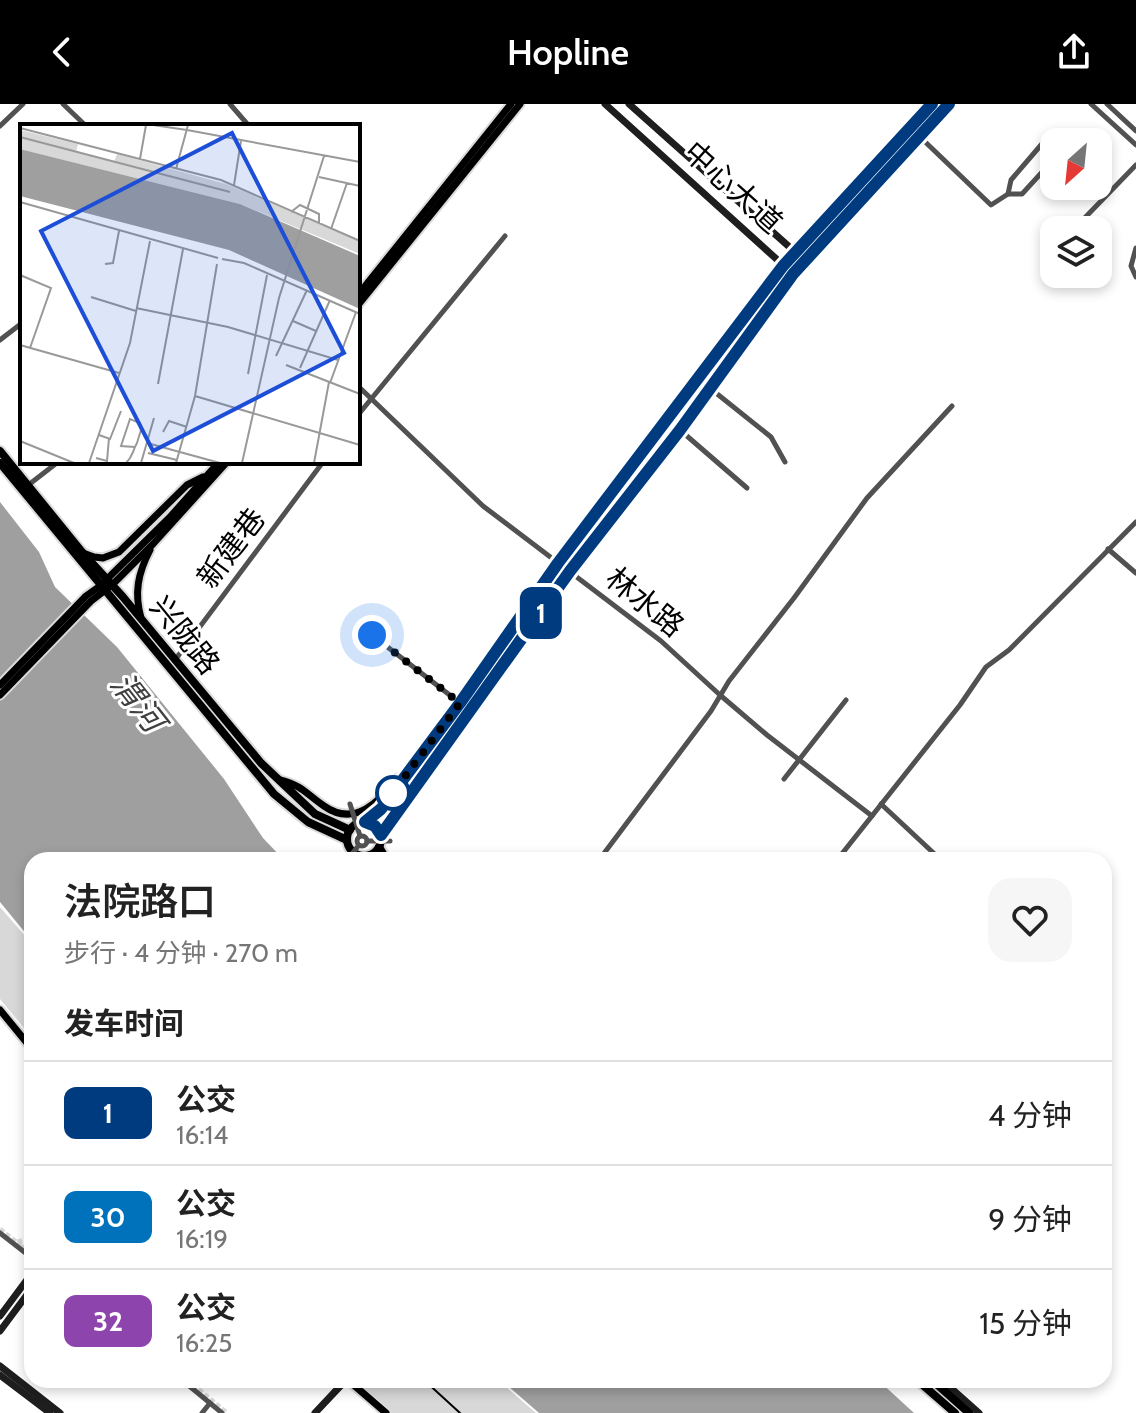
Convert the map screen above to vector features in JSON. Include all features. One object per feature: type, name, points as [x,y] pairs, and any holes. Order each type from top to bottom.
[{"type":"highway","name":"兴陇路","points":[[0,451],[25,488],[274,794],[308,822],[348,835]]},
{"type":"highway","name":"兴陇路","points":[[0,463],[82,552],[106,585],[142,620],[276,779],[315,814],[348,835]]},
{"type":"highway","points":[[353,852],[348,845],[348,835],[356,824],[365,822],[375,826],[381,835],[376,852]]},
{"type":"highway","points":[[379,847],[382,852]]},
{"type":"highway","points":[[926,1388],[955,1413]]},
{"type":"highway","points":[[941,1388],[969,1413]]},
{"type":"main road","points":[[360,293],[511,104]]},
{"type":"main road","points":[[360,303],[520,104]]},
{"type":"main road","name":"中心大道","points":[[605,104],[793,274]]},
{"type":"main road","name":"中心大道","points":[[629,104],[804,260]]},
{"type":"main road","points":[[365,822],[381,809],[416,763],[558,563],[783,266],[932,104]]},
{"type":"main road","points":[[381,835],[570,571],[711,389],[793,274],[949,104]]},
{"type":"main road","points":[[106,585],[217,464]]},
{"type":"main road","points":[[0,685],[89,598],[153,544],[225,464]]},
{"type":"main road","points":[[82,552],[99,558],[119,552],[187,485],[208,475]]},
{"type":"main road","points":[[142,620],[137,600],[138,579],[153,544]]},
{"type":"main road","points":[[0,695],[89,598]]},
{"type":"main road","points":[[276,779],[303,787],[324,806],[346,815],[376,803],[416,763]]},
{"type":"main road","points":[[388,799],[393,806],[401,807]]},
{"type":"main road","points":[[0,1010],[24,1039]]},
{"type":"main road","points":[[0,1316],[24,1284]]},
{"type":"main road","points":[[0,1331],[24,1299]]},
{"type":"main road","points":[[0,1366],[24,1385]]},
{"type":"main road","points":[[0,1375],[50,1413]]},
{"type":"main road","points":[[28,1388],[60,1413]]},
{"type":"main road","points":[[315,1413],[339,1388]]},
{"type":"main road","points":[[356,1388],[386,1413]]},
{"type":"main road","points":[[951,1388],[979,1413]]},
{"type":"street","points":[[0,126],[23,104]]},
{"type":"street","points":[[63,104],[84,124]]},
{"type":"street","points":[[230,104],[247,124]]},
{"type":"street","points":[[1091,104],[1136,145]]},
{"type":"street","points":[[1107,104],[1136,131]]},
{"type":"street","points":[[919,136],[991,205],[1008,194],[1022,194],[1040,174]]},
{"type":"street","points":[[1008,194],[1011,180],[1040,146]]},
{"type":"street","points":[[1087,216],[1136,165]]},
{"type":"street","points":[[360,412],[505,236]]},
{"type":"street","points":[[1136,248],[1131,266],[1136,277]]},
{"type":"street","points":[[0,340],[20,325]]},
{"type":"street","name":"林水路","points":[[360,388],[483,506],[661,641],[720,695],[872,816]]},
{"type":"street","points":[[711,389],[771,437],[785,462]]},
{"type":"street","points":[[605,852],[867,498],[952,406]]},
{"type":"street","points":[[680,430],[747,488]]},
{"type":"street","points":[[25,488],[55,464]]},
{"type":"street","name":"新建巷","points":[[175,661],[322,464]]},
{"type":"street","points":[[843,852],[960,705],[986,667],[1009,650],[1136,522]]},
{"type":"street","points":[[1108,549],[1136,573]]},
{"type":"street","points":[[372,635],[460,703]]},
{"type":"street","points":[[784,779],[846,700]]},
{"type":"street","points":[[350,804],[360,836],[357,840],[359,845]]},
{"type":"street","points":[[881,804],[932,852]]},
{"type":"street","points":[[360,836],[367,841]]},
{"type":"street","points":[[353,852],[367,841],[390,841]]},
{"type":"street","points":[[0,1233],[24,1252]]},
{"type":"street","points":[[192,1388],[222,1413]]},
{"type":"street","points":[[202,1413],[210,1403]]},
{"type":"shaded area","points":[[0,907],[24,935],[24,1028],[0,999]]},
{"type":"shaded area","points":[[357,1388],[507,1388],[536,1413],[386,1413]]},
{"type":"water","name":"渭河","points":[[0,502],[39,552],[55,587],[117,647],[224,779],[263,838],[276,852],[24,852],[24,931],[0,902]]},
{"type":"water","points":[[510,1388],[887,1388],[914,1413],[539,1413]]},
{"type":"tunnel","points":[[0,1229],[21,1246]]},
{"type":"tunnel","points":[[19,1239],[24,1248]]},
{"type":"tunnel","points":[[197,1388],[227,1413]]},
{"type":"tram line","points":[[433,1388],[460,1413]]},
{"type":"bus line","name":"1","points":[[932,104],[795,251],[558,563],[460,703],[381,809],[365,822],[375,826],[381,835],[570,571],[711,389],[793,274],[949,104]]},
{"type":"route","points":[[372,635],[460,703],[388,799],[393,793]]}]
